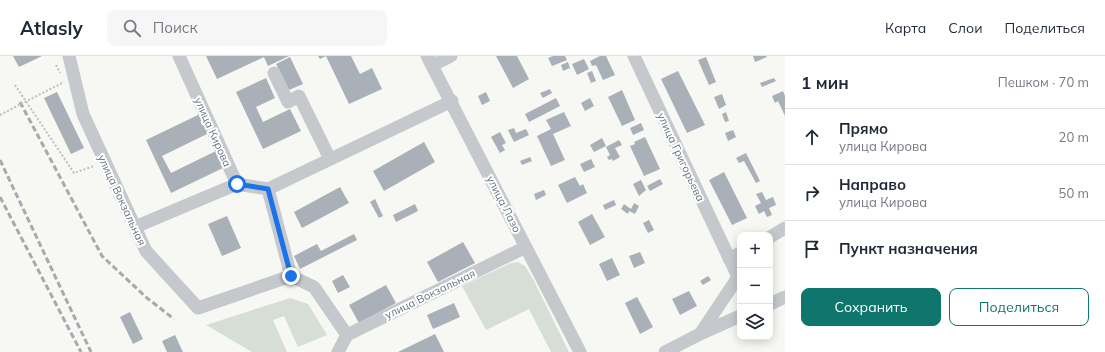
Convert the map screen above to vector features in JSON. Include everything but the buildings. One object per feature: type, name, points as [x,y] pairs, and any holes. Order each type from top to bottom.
[{"type":"street","name":"улица Вокзальная","points":[[69,56],[83,114],[146,251],[198,308],[291,276]]},
{"type":"street","name":"улица Кирова","points":[[179,56],[237,184]]},
{"type":"street","points":[[430,60],[451,56]]},
{"type":"street","name":"улица Григорьева","points":[[634,56],[735,256],[737,268]]},
{"type":"street","name":"улица Лазо","points":[[430,60],[452,100],[580,352]]},
{"type":"street","points":[[274,72],[288,102],[299,96],[330,159]]},
{"type":"street","points":[[135,227],[237,184],[268,189],[452,100]]},
{"type":"street","points":[[268,189],[291,276],[314,286],[347,335],[338,352]]},
{"type":"street","points":[[773,234],[785,228]]},
{"type":"street","name":"улица Вокзальная","points":[[347,335],[526,247]]},
{"type":"street","points":[[700,334],[737,282]]},
{"type":"street","points":[[773,303],[785,297]]},
{"type":"street","points":[[665,352],[737,317]]},
{"type":"path","points":[[0,115],[64,82]]},
{"type":"path","points":[[15,85],[74,173],[105,163]]},
{"type":"shaded area","points":[[518,262],[525,266],[534,281],[569,352],[551,352],[529,309],[486,330],[462,286],[511,263]]},
{"type":"shaded area","points":[[290,298],[308,304],[327,335],[298,347],[284,316],[273,320],[287,352],[252,352],[206,325]]},
{"type":"railway","points":[[20,102],[102,256],[147,298],[174,319]]},
{"type":"railway","points":[[0,160],[91,352]]},
{"type":"railway","points":[[0,197],[81,352]]},
{"type":"route","points":[[237,184],[268,189],[291,276]]}]
